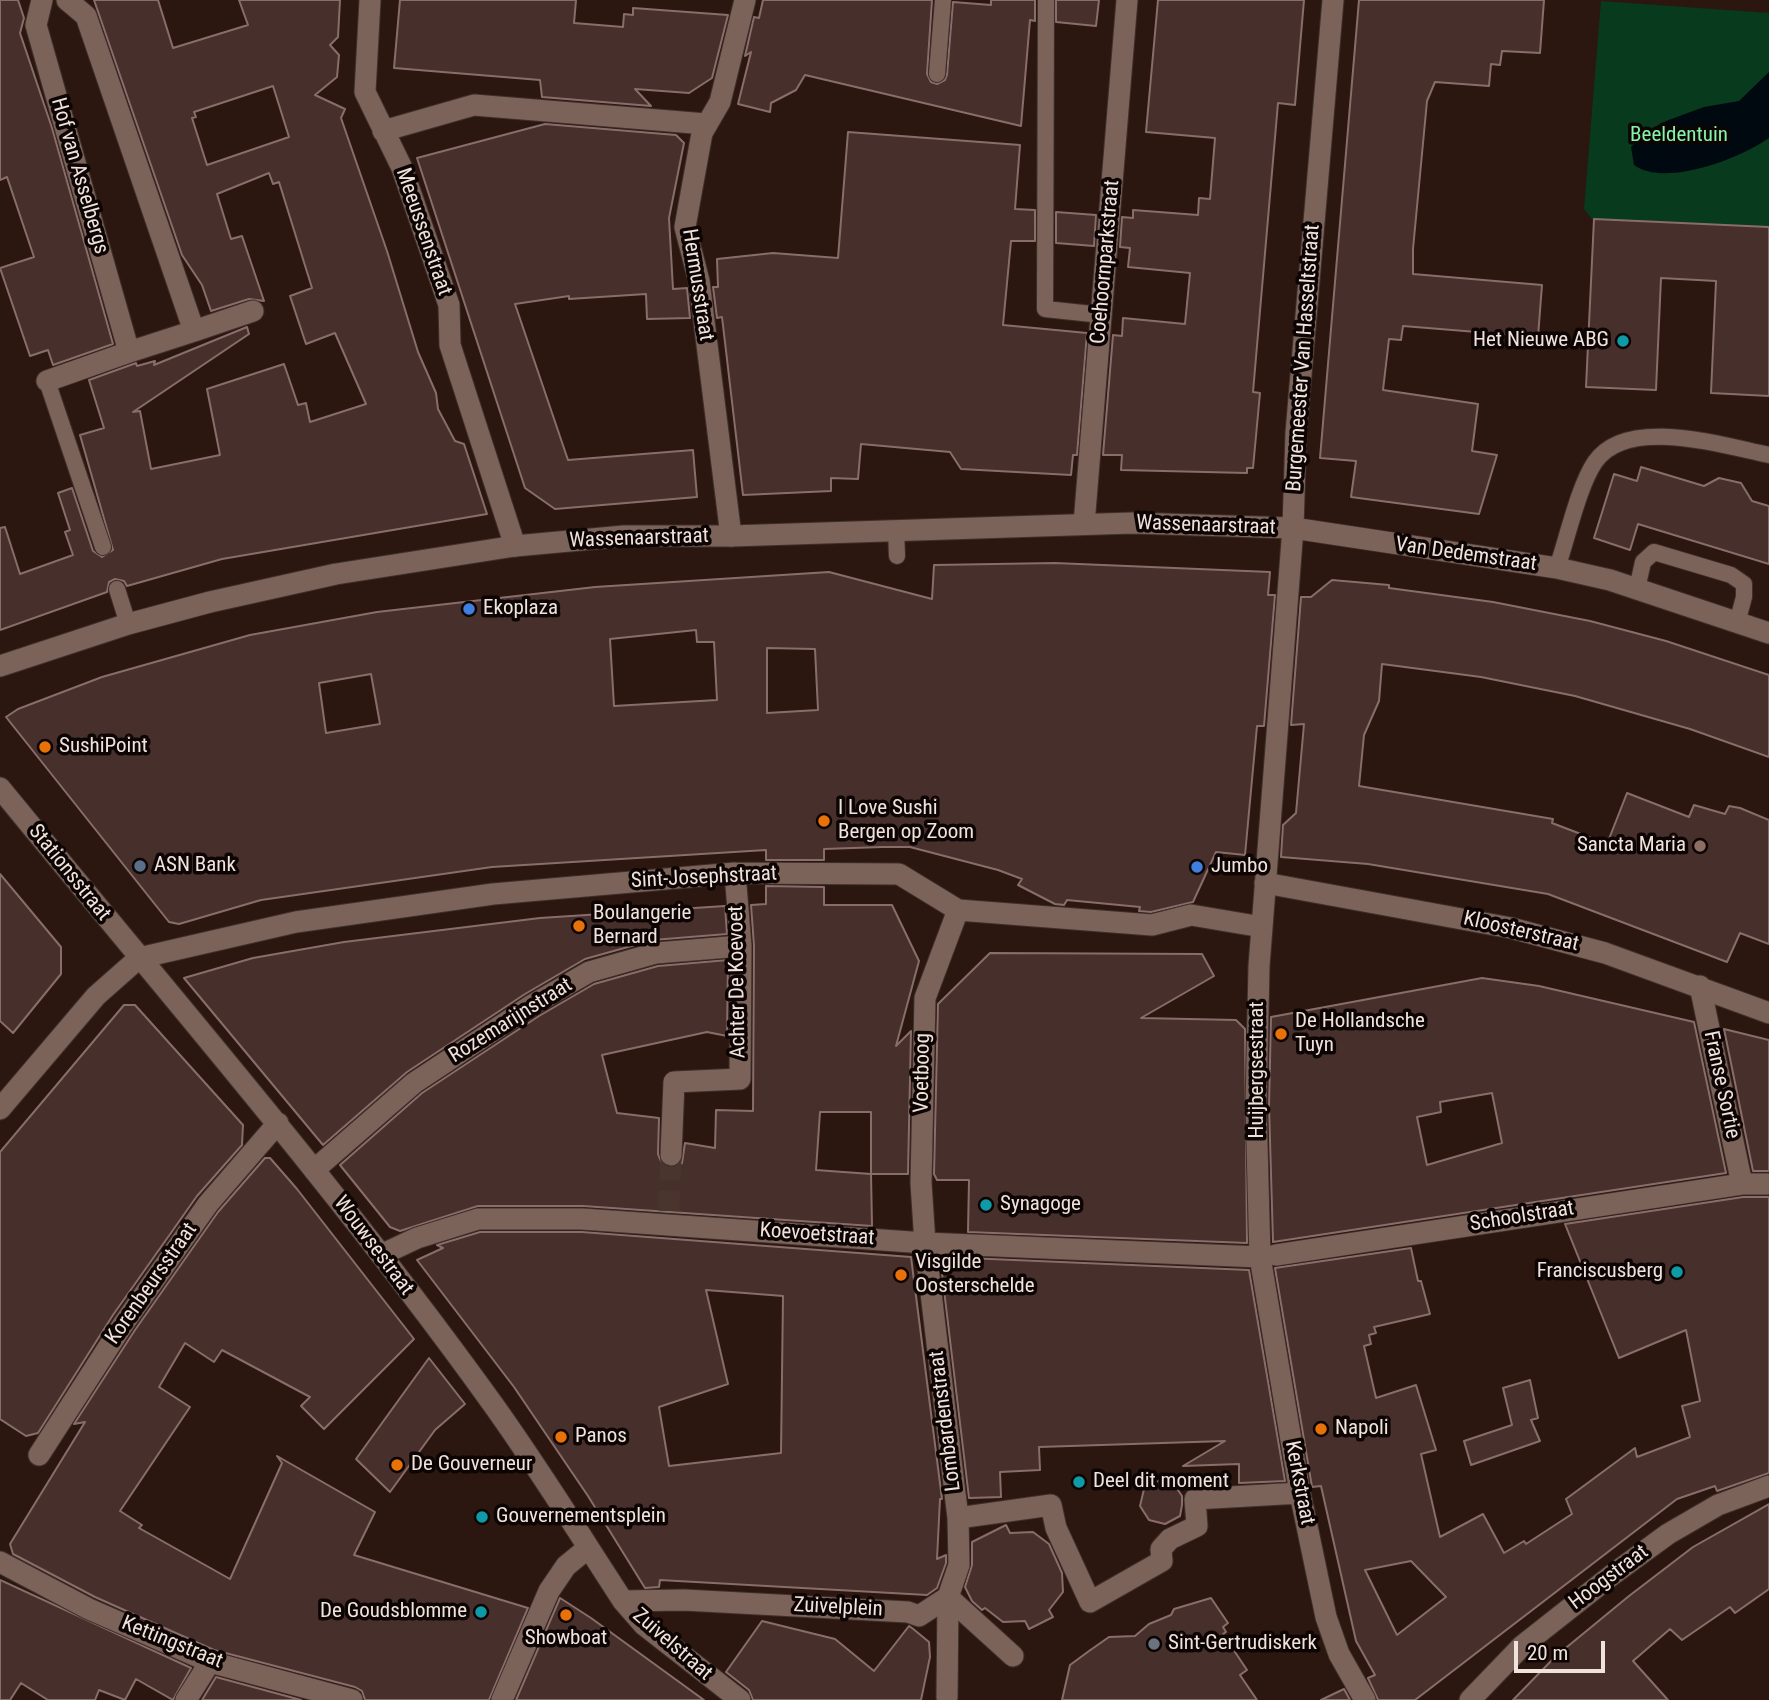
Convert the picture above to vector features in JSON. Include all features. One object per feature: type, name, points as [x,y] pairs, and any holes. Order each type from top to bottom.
[{"type":"street","name":"Hof van Asselbergs","points":[[42,0],[36,25],[129,352]]},
{"type":"street","points":[[67,0],[86,16],[194,331]]},
{"type":"street","name":"Meeussenstraat","points":[[370,0],[365,92],[402,168],[449,305],[450,345],[515,546]]},
{"type":"street","name":"Hermusstraat","points":[[731,536],[699,281],[685,227],[702,133],[720,102],[745,0]]},
{"type":"street","name":"Coehoornparkstraat","points":[[1084,524],[1127,0]]},
{"type":"street","name":"Burgemeester Van Hasseltstraat","points":[[1265,883],[1293,528],[1295,440],[1332,0]]},
{"type":"street","points":[[383,131],[474,105],[706,124]]},
{"type":"street","points":[[47,381],[253,312]]},
{"type":"street","name":"Wassenaarstraat","points":[[0,666],[128,624],[336,574],[515,546],[624,536],[731,536],[1084,524],[1293,528]]},
{"type":"street","name":"Van Dedemstraat","points":[[1293,528],[1557,568],[1637,589],[1769,633]]},
{"type":"street","name":"Stationsstraat","points":[[0,788],[139,958]]},
{"type":"street","name":"Sint-Josephstraat","points":[[139,958],[296,922],[493,894],[735,873],[899,874],[958,910],[1152,925],[1191,915],[1262,927]]},
{"type":"street","name":"Achter De Koevoet","points":[[671,1154],[674,1082],[740,1079],[741,946],[735,873]]},
{"type":"street","name":"Huijbergsestraat","points":[[1265,883],[1259,966],[1256,1106],[1268,1256]]},
{"type":"street","name":"Kloosterstraat","points":[[1265,883],[1511,928],[1605,953],[1769,1013]]},
{"type":"street","name":"Voetboog","points":[[925,1243],[921,1184],[925,998],[958,910]]},
{"type":"street","name":"Rozemarijnstraat","points":[[314,1170],[414,1083],[532,1005],[589,972],[656,953],[741,946]]},
{"type":"street","points":[[0,1109],[96,996],[139,958]]},
{"type":"street","name":"Wouwsestraat","points":[[139,958],[278,1124],[381,1255],[493,1404],[588,1548]]},
{"type":"street","name":"Franse Sortie","points":[[1700,986],[1742,1184]]},
{"type":"street","name":"Korenbeursstraat","points":[[39,1455],[124,1323],[208,1204],[278,1124]]},
{"type":"street","name":"Schoolstraat","points":[[1268,1256],[1742,1184],[1769,1184]]},
{"type":"street","name":"Koevoetstraat","points":[[381,1255],[417,1238],[478,1219],[669,1218],[925,1243],[1268,1256]]},
{"type":"street","name":"Lombardenstraat","points":[[925,1243],[958,1518],[959,1565],[948,1597]]},
{"type":"street","name":"Kerkstraat","points":[[1268,1256],[1300,1493],[1326,1617],[1339,1654],[1365,1700]]},
{"type":"street","name":"Hoogstraat","points":[[1470,1700],[1522,1646],[1634,1559],[1718,1505],[1769,1486]]},
{"type":"street","points":[[958,1518],[1051,1505],[1056,1528],[1090,1602],[1162,1562],[1161,1549],[1170,1539],[1197,1526],[1195,1499],[1300,1493]]},
{"type":"street","points":[[502,1700],[549,1591],[566,1566],[588,1548]]},
{"type":"street","name":"Zuivelstraat","points":[[588,1548],[623,1601],[644,1625],[740,1700]]},
{"type":"street","name":"Kettingstraat","points":[[0,1562],[89,1609],[210,1662],[352,1700]]},
{"type":"street","points":[[948,1597],[1013,1656]]},
{"type":"street","points":[[947,1697],[948,1597]]},
{"type":"street","name":"Zuivelplein","points":[[623,1601],[684,1600],[908,1612],[919,1616],[948,1597]]},
{"type":"street","points":[[186,1700],[210,1662]]},
{"type":"lane","points":[[937,74],[943,0]]},
{"type":"lane","points":[[1046,0],[1045,309],[1102,315]]},
{"type":"lane","points":[[47,381],[103,547]]},
{"type":"lane","points":[[1557,568],[1593,465],[1607,450],[1620,442],[1649,436],[1769,455]]},
{"type":"lane","points":[[896,529],[897,556]]},
{"type":"lane","points":[[1637,589],[1643,562],[1654,552],[1731,575],[1744,584],[1744,597],[1737,623]]},
{"type":"lane","points":[[117,589],[128,624]]},
{"type":"green space","name":"Beeldentuin","points":[[1601,1],[1769,13],[1769,233],[1596,224],[1584,209]]},
{"type":"shaded area","points":[[1769,72],[1769,138],[1740,154],[1703,168],[1683,172],[1648,171],[1634,165],[1631,147],[1649,130],[1704,107],[1739,101]]},
{"type":"building","points":[[0,0],[18,0],[24,18],[20,33],[52,128],[113,344],[53,365],[48,350],[30,356],[0,268],[34,257],[7,177],[0,180]]},
{"type":"building","points":[[94,0],[158,0],[173,48],[248,25],[239,0],[340,0],[338,37],[330,45],[339,55],[337,77],[315,95],[345,109],[341,118],[387,251],[418,352],[436,393],[438,409],[455,441],[464,444],[487,514],[222,559],[127,586],[124,581],[115,579],[109,582],[107,592],[0,630],[0,528],[5,527],[20,574],[73,555],[65,532],[70,530],[58,493],[72,488],[93,551],[102,557],[113,550],[80,435],[104,428],[89,380],[136,363],[137,366],[155,361],[154,365],[247,327],[249,334],[133,412],[140,411],[151,469],[220,455],[207,389],[284,364],[298,405],[306,403],[310,422],[366,404],[335,333],[306,344],[290,296],[312,288],[279,182],[273,184],[269,173],[217,194],[231,239],[242,236],[264,301],[249,299],[211,311],[202,285],[182,255]],"holes":[[[273,86],[289,137],[207,165],[192,118],[196,117],[194,112]]]},
{"type":"building","points":[[400,0],[576,0],[574,23],[623,27],[624,14],[633,15],[633,8],[728,15],[712,78],[689,93],[635,89],[651,106],[542,97],[540,80],[394,68]]},
{"type":"building","points":[[763,0],[932,0],[927,74],[931,82],[937,84],[945,80],[947,75],[953,2],[991,5],[991,0],[1035,0],[1035,21],[1030,20],[1021,126],[805,75],[796,90],[771,103],[770,112],[738,104],[751,52],[745,56],[754,17],[759,18]]},
{"type":"building","points":[[1056,0],[1099,0],[1096,26],[1056,22]]},
{"type":"building","points":[[1158,0],[1304,0],[1295,105],[1278,103],[1253,392],[1260,393],[1253,468],[1247,468],[1247,473],[1121,470],[1122,455],[1103,455],[1113,335],[1122,336],[1123,318],[1185,324],[1190,273],[1128,267],[1130,248],[1120,247],[1122,217],[1133,218],[1133,210],[1198,215],[1199,198],[1210,199],[1215,138],[1146,132]]},
{"type":"building","points":[[1359,0],[1544,0],[1540,53],[1502,51],[1500,65],[1491,64],[1489,86],[1435,82],[1427,101],[1413,249],[1413,274],[1542,285],[1538,337],[1403,326],[1401,340],[1389,339],[1383,390],[1478,404],[1472,451],[1497,455],[1479,514],[1351,497],[1356,461],[1320,458]]},
{"type":"building","points":[[545,124],[676,135],[684,143],[669,218],[673,289],[687,288],[690,318],[647,319],[646,294],[569,299],[569,296],[515,304],[568,460],[693,450],[697,497],[555,509],[525,488],[417,158]]},
{"type":"building","points":[[848,132],[1020,145],[1015,209],[1035,210],[1035,241],[1011,241],[1003,325],[1087,333],[1077,455],[1073,455],[1071,475],[961,469],[950,452],[861,444],[858,479],[831,478],[831,491],[743,495],[722,317],[717,318],[713,287],[718,287],[717,259],[773,253],[838,258]]},
{"type":"building","points":[[1056,212],[1096,215],[1094,246],[1056,243]]},
{"type":"building","name":"Het Nieuwe ABG","points":[[1594,219],[1769,227],[1769,396],[1711,393],[1716,281],[1661,278],[1656,390],[1586,387]]},
{"type":"building","points":[[1641,467],[1704,486],[1719,478],[1741,483],[1752,501],[1769,506],[1769,564],[1638,524],[1630,550],[1594,538],[1614,474],[1637,481]]},
{"type":"building","points":[[1055,563],[1270,572],[1268,595],[1275,595],[1264,726],[1257,726],[1245,855],[1216,852],[1193,902],[1151,912],[1139,911],[1140,907],[1067,900],[1064,905],[1055,904],[1018,885],[1022,879],[998,870],[910,847],[882,847],[824,849],[824,860],[766,860],[766,850],[492,867],[261,900],[179,924],[169,922],[6,717],[18,709],[102,677],[250,635],[377,612],[595,587],[829,572],[932,599],[934,565]],"holes":[[[696,630],[697,642],[714,642],[717,700],[614,706],[610,639]],[[767,648],[815,649],[818,710],[767,713]],[[371,674],[380,724],[326,733],[319,683]]]},
{"type":"building","points":[[1332,580],[1389,585],[1389,588],[1493,602],[1590,621],[1666,641],[1769,675],[1769,757],[1690,729],[1575,696],[1481,677],[1382,664],[1379,701],[1364,735],[1359,786],[1553,819],[1552,823],[1607,844],[1627,793],[1689,817],[1694,805],[1725,814],[1729,806],[1740,808],[1769,820],[1769,944],[1740,933],[1727,962],[1548,894],[1368,864],[1281,857],[1283,825],[1296,813],[1304,724],[1291,725],[1301,597],[1311,597]]},
{"type":"building","points":[[0,874],[61,947],[61,974],[13,1033],[0,1021]]},
{"type":"building","points":[[766,886],[824,887],[824,905],[892,905],[919,961],[896,1046],[911,1031],[908,1174],[871,1174],[872,1226],[583,1206],[478,1206],[400,1231],[390,1227],[340,1165],[422,1093],[539,1016],[594,984],[658,966],[728,960],[727,1036],[707,1032],[602,1055],[617,1113],[659,1118],[658,1154],[663,1166],[671,1168],[682,1163],[685,1143],[715,1148],[716,1110],[753,1111],[754,946],[751,905],[766,904]],"holes":[[[820,1112],[871,1112],[871,1174],[816,1170]]]},
{"type":"building","points":[[725,906],[727,934],[653,940],[585,959],[525,994],[407,1072],[323,1145],[184,978],[253,958],[344,942],[540,918]]},
{"type":"building","points":[[990,953],[1202,954],[1214,976],[1141,1018],[1236,1020],[1245,1029],[1247,1243],[968,1232],[969,1180],[937,1180],[934,1174],[938,1004]]},
{"type":"building","points":[[1482,978],[1539,986],[1694,1022],[1726,1173],[1273,1242],[1269,1106],[1271,1017]],"holes":[[[1492,1093],[1502,1143],[1427,1165],[1417,1117],[1441,1112],[1440,1102]]]},
{"type":"building","points":[[124,1005],[135,1005],[243,1125],[242,1145],[197,1196],[113,1315],[38,1433],[26,1436],[0,1419],[0,1152]]},
{"type":"building","points":[[1724,1029],[1769,1040],[1769,1171],[1753,1171]]},
{"type":"building","points":[[265,1158],[270,1158],[297,1189],[414,1339],[324,1429],[301,1406],[310,1397],[222,1350],[214,1362],[185,1343],[159,1387],[190,1407],[120,1511],[142,1525],[139,1528],[230,1579],[282,1463],[277,1456],[375,1512],[354,1555],[528,1608],[489,1700],[365,1700],[362,1691],[355,1687],[214,1650],[95,1597],[13,1554],[10,1544],[85,1422],[74,1424],[135,1330],[218,1212]]},
{"type":"building","points":[[1743,1197],[1769,1197],[1769,1473],[1717,1491],[1715,1486],[1677,1499],[1415,1700],[1378,1700],[1368,1678],[1375,1675],[1356,1641],[1321,1486],[1312,1487],[1275,1268],[1411,1248],[1418,1281],[1421,1281],[1430,1314],[1374,1327],[1376,1333],[1369,1335],[1371,1344],[1364,1346],[1376,1398],[1416,1385],[1436,1450],[1421,1454],[1440,1537],[1483,1514],[1504,1553],[1524,1541],[1526,1544],[1572,1514],[1566,1499],[1635,1448],[1637,1457],[1690,1437],[1682,1406],[1700,1401],[1686,1330],[1619,1358],[1565,1224]],"holes":[[[1411,1561],[1446,1597],[1397,1635],[1365,1570]]]},
{"type":"building","points":[[480,1232],[582,1232],[911,1257],[942,1499],[937,1559],[946,1555],[946,1563],[937,1588],[927,1595],[660,1580],[659,1587],[645,1588],[588,1496],[514,1387],[417,1260],[443,1248],[437,1245]],"holes":[[[706,1290],[783,1296],[781,1453],[669,1466],[659,1407],[728,1384]]]},
{"type":"building","points":[[967,1258],[1249,1270],[1285,1481],[1239,1483],[1239,1464],[1183,1466],[1225,1441],[1039,1447],[1040,1470],[1000,1472],[1001,1497],[969,1498],[941,1265],[967,1265]]},
{"type":"building","points":[[429,1358],[465,1404],[435,1430],[390,1492],[356,1459]]},
{"type":"building","points":[[1530,1380],[1538,1418],[1531,1420],[1540,1441],[1471,1465],[1464,1441],[1512,1425],[1503,1388]]},
{"type":"building","points":[[1168,1475],[1182,1496],[1182,1505],[1180,1516],[1165,1524],[1149,1520],[1140,1506],[1144,1489]]},
{"type":"building","points":[[1769,1504],[1769,1589],[1735,1613],[1730,1607],[1682,1640],[1670,1629],[1633,1661],[1668,1700],[1513,1700],[1556,1656],[1693,1547]]},
{"type":"building","points":[[1006,1525],[1010,1533],[1033,1532],[1049,1544],[1062,1573],[1063,1592],[1049,1610],[1053,1617],[1029,1629],[1025,1621],[1003,1622],[985,1608],[982,1610],[972,1601],[965,1587],[972,1565],[972,1542]]},
{"type":"building","points":[[0,1580],[191,1668],[173,1700],[136,1679],[125,1700],[99,1690],[95,1700],[48,1700],[21,1683],[10,1700],[0,1700]]},
{"type":"building","points":[[560,1598],[591,1618],[704,1700],[516,1700]]},
{"type":"building","name":"Sint-Gertrudiskerk","points":[[1211,1598],[1228,1623],[1223,1627],[1226,1632],[1223,1634],[1247,1670],[1240,1675],[1257,1700],[1062,1700],[1070,1665],[1109,1637],[1135,1636],[1149,1624],[1171,1615],[1174,1609]]},
{"type":"building","points":[[762,1621],[835,1639],[874,1671],[909,1626],[929,1642],[930,1657],[921,1700],[753,1700],[749,1690],[726,1672]]},
{"type":"building","points":[[216,1677],[301,1700],[202,1700]]},
{"type":"building","points":[[1344,1689],[1350,1700],[1321,1700]]},
{"type":"tunnel","points":[[669,1211],[671,1155]]},
{"type":"place","name":"Het Nieuwe ABG","points":[[1623,341]]},
{"type":"place","name":"Ekoplaza","points":[[469,609]]},
{"type":"place","name":"SushiPoint","points":[[45,747]]},
{"type":"place","name":"I Love Sushi Bergen op Zoom","points":[[824,821]]},
{"type":"place","name":"Sancta Maria","points":[[1700,846]]},
{"type":"place","name":"ASN Bank","points":[[140,866]]},
{"type":"place","name":"Jumbo","points":[[1197,867]]},
{"type":"place","name":"Boulangerie Bernard","points":[[579,926]]},
{"type":"place","name":"De Hollandsche Tuyn","points":[[1281,1034]]},
{"type":"place","name":"Synagoge","points":[[986,1205]]},
{"type":"place","name":"Franciscusberg","points":[[1677,1272]]},
{"type":"place","name":"Visgilde Oosterschelde","points":[[901,1275]]},
{"type":"place","name":"Napoli","points":[[1321,1429]]},
{"type":"place","name":"Panos","points":[[561,1437]]},
{"type":"place","name":"De Gouverneur","points":[[397,1465]]},
{"type":"place","name":"Deel dit moment","points":[[1079,1482]]},
{"type":"place","name":"Gouvernementsplein","points":[[482,1517]]},
{"type":"place","name":"De Goudsblomme","points":[[481,1612]]},
{"type":"place","name":"Showboat","points":[[566,1615]]},
{"type":"place","name":"Sint-Gertrudiskerk","points":[[1154,1644]]}]
